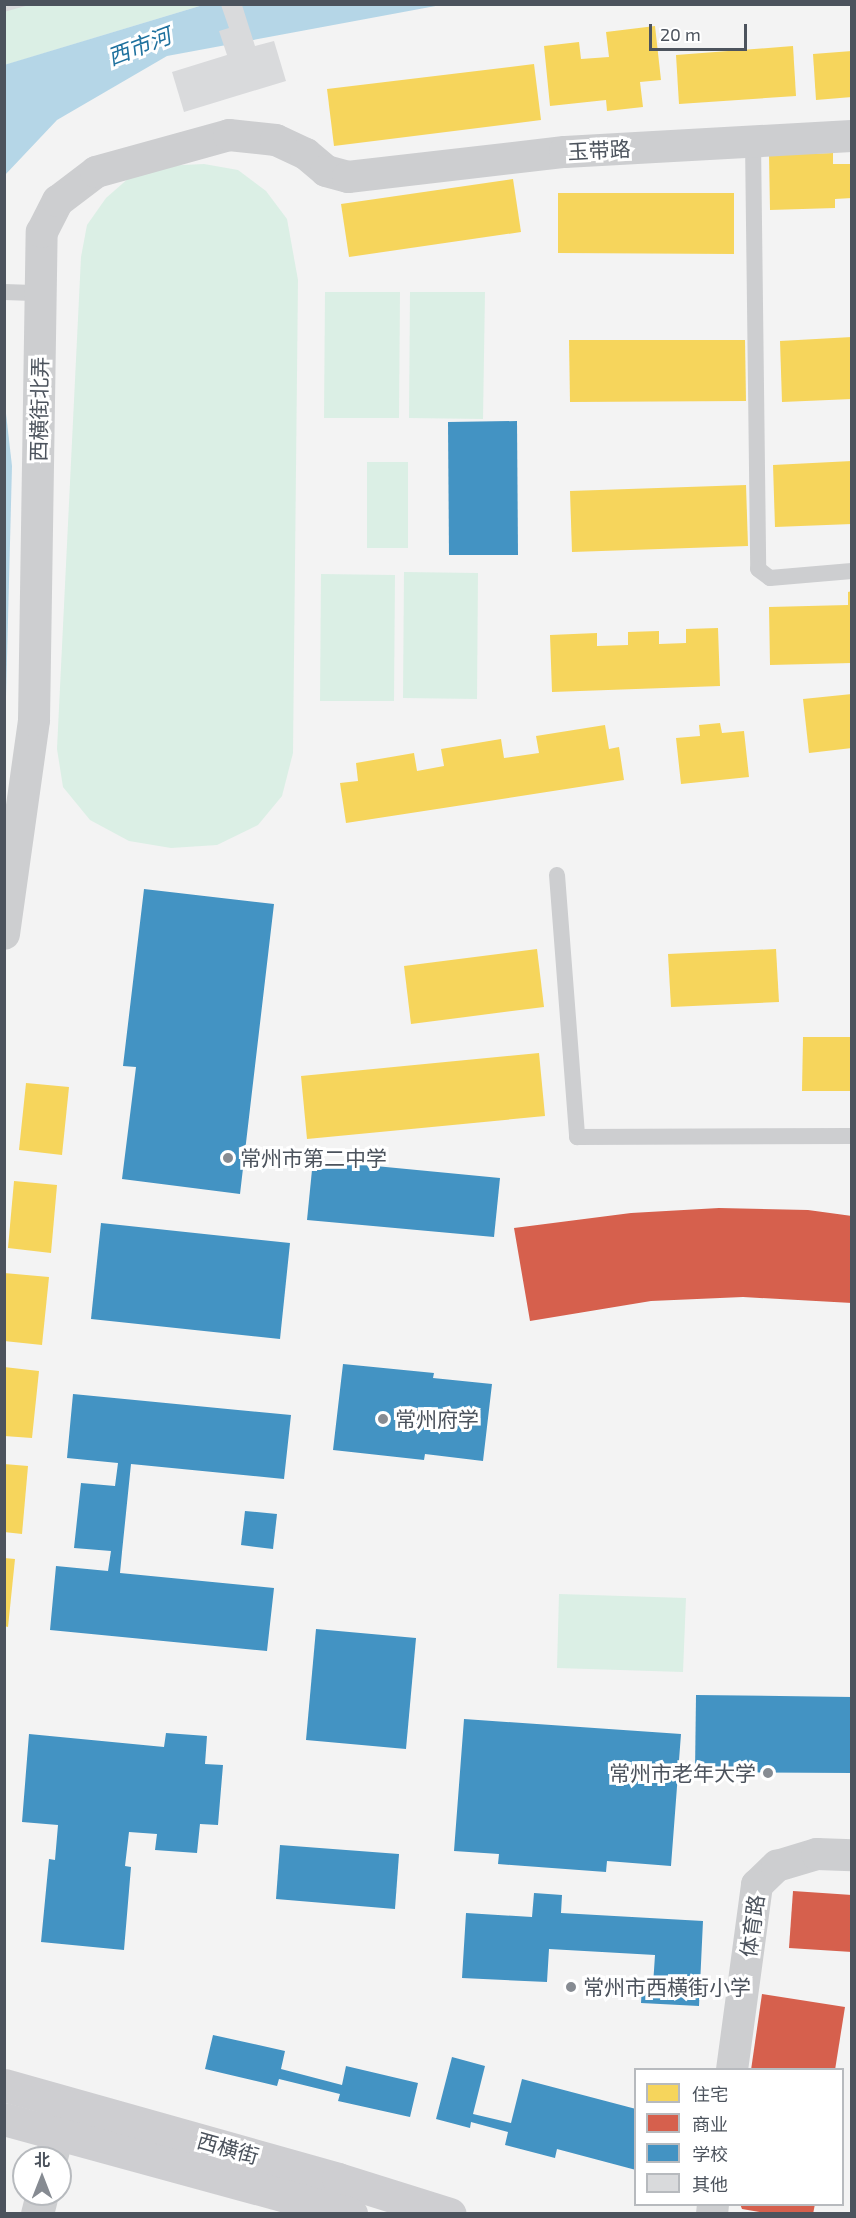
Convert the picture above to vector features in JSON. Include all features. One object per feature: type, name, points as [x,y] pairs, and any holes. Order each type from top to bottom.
[{"type":"main road","name":"西横街","points":[[4,2085],[338,2179],[450,2214]]},
{"type":"main road","name":"西横街","points":[[4,2119],[54,2145],[342,2212]]},
{"type":"street","name":"西横街北弄","points":[[4,934],[34,720],[42,232],[58,201],[96,172],[229,135],[276,140],[306,154],[326,171],[348,177]]},
{"type":"street","name":"玉带路","points":[[348,177],[565,152],[852,136]]},
{"type":"street","name":"体育路","points":[[732,2068],[758,1885],[777,1866],[817,1854],[852,1855]]},
{"type":"lane","points":[[753,141],[758,569],[770,578],[852,571]]},
{"type":"lane","points":[[4,292],[41,293]]},
{"type":"lane","points":[[557,875],[577,1137],[852,1136]]},
{"type":"green space","points":[[5,5],[203,5],[5,65]]},
{"type":"green space","points":[[204,164],[238,170],[266,191],[287,219],[298,280],[293,753],[282,796],[258,825],[217,845],[171,848],[129,841],[90,820],[63,787],[57,749],[81,257],[87,225],[106,198],[130,177],[162,166]]},
{"type":"green space","points":[[325,292],[400,292],[399,418],[324,418]]},
{"type":"green space","points":[[410,292],[485,292],[483,419],[409,418]]},
{"type":"green space","points":[[367,462],[408,462],[408,548],[367,548]]},
{"type":"green space","points":[[404,572],[478,573],[477,699],[403,698]]},
{"type":"green space","points":[[321,574],[395,575],[394,701],[320,701]]},
{"type":"green space","points":[[559,1594],[686,1598],[683,1672],[557,1668]]},
{"type":"water","name":"西市河","points":[[203,5],[441,5],[167,56],[57,120],[5,175],[5,179],[4,65]]},
{"type":"water","points":[[5,405],[12,466],[5,735]]},
{"type":"building: 住宅","points":[[655,26],[661,80],[640,82],[643,107],[607,111],[606,100],[550,106],[544,46],[579,42],[581,59],[609,57],[606,32]]},
{"type":"building: 住宅","points":[[793,46],[796,96],[679,104],[676,55]]},
{"type":"building: 住宅","points":[[852,51],[852,97],[816,100],[813,54]]},
{"type":"building: 住宅","points":[[534,64],[541,120],[334,146],[327,89]]},
{"type":"building: 住宅","points":[[833,153],[833,164],[852,164],[852,198],[835,199],[835,208],[770,210],[769,155]]},
{"type":"building: 住宅","points":[[513,179],[521,232],[349,257],[341,204]]},
{"type":"building: 住宅","points":[[558,193],[734,193],[734,254],[558,253]]},
{"type":"building: 住宅","points":[[852,337],[852,399],[782,402],[780,341]]},
{"type":"building: 住宅","points":[[569,340],[745,340],[746,401],[570,402]]},
{"type":"building: 住宅","points":[[852,461],[852,524],[775,527],[773,465]]},
{"type":"building: 住宅","points":[[746,485],[748,546],[572,552],[570,491]]},
{"type":"building: 住宅","points":[[852,591],[852,663],[770,665],[769,607],[848,605],[848,592]]},
{"type":"building: 住宅","points":[[718,628],[720,686],[552,692],[550,635],[597,633],[597,646],[628,645],[628,632],[659,631],[659,644],[686,643],[686,629]]},
{"type":"building: 住宅","points":[[852,694],[852,748],[809,753],[803,699]]},
{"type":"building: 住宅","points":[[720,723],[722,733],[744,731],[749,777],[681,784],[676,738],[700,736],[699,725]]},
{"type":"building: 住宅","points":[[605,725],[609,749],[619,747],[624,780],[346,823],[340,783],[358,781],[356,763],[414,753],[417,771],[444,766],[441,749],[501,739],[504,758],[539,753],[536,736]]},
{"type":"building: 住宅","points":[[537,949],[544,1007],[411,1024],[404,966]]},
{"type":"building: 住宅","points":[[776,949],[779,1002],[671,1007],[668,954]]},
{"type":"building: 住宅","points":[[803,1037],[852,1037],[852,1091],[802,1091]]},
{"type":"building: 住宅","points":[[539,1053],[545,1116],[307,1139],[301,1076]]},
{"type":"building: 住宅","points":[[26,1083],[69,1087],[62,1155],[19,1150]]},
{"type":"building: 住宅","points":[[14,1181],[57,1185],[51,1253],[8,1248]]},
{"type":"building: 住宅","points":[[4,1273],[49,1277],[42,1345],[4,1341]]},
{"type":"building: 住宅","points":[[4,1367],[39,1371],[32,1438],[4,1436]]},
{"type":"building: 住宅","points":[[4,1464],[28,1466],[22,1534],[4,1532]]},
{"type":"building: 住宅","points":[[4,1558],[15,1559],[8,1627],[4,1626]]},
{"type":"building: 商业","points":[[719,1208],[808,1210],[852,1216],[852,1303],[743,1297],[651,1301],[530,1321],[514,1228],[631,1213]]},
{"type":"building: 商业","points":[[793,1891],[852,1895],[852,1952],[789,1948]]},
{"type":"building: 商业","points":[[762,1994],[845,2007],[835,2068],[751,2068]]},
{"type":"building: 商业","points":[[741,2206],[815,2206],[813,2214],[772,2214],[742,2209]]},
{"type":"building: 学校","points":[[517,421],[518,555],[449,555],[448,422]]},
{"type":"building: 学校","points":[[144,889],[274,904],[240,1194],[122,1179],[136,1067],[123,1066]]},
{"type":"building: 学校","points":[[313,1160],[500,1178],[494,1237],[307,1220]]},
{"type":"building: 学校","points":[[101,1223],[290,1243],[280,1339],[91,1319]]},
{"type":"building: 学校","points":[[343,1364],[434,1373],[433,1378],[492,1384],[483,1461],[425,1454],[424,1460],[333,1450]]},
{"type":"building: 学校","points":[[73,1394],[291,1415],[284,1479],[131,1464],[122,1552],[120,1573],[274,1588],[267,1651],[50,1630],[56,1566],[108,1571],[111,1551],[74,1548],[81,1483],[115,1486],[118,1463],[67,1458]]},
{"type":"building: 学校","points":[[245,1511],[277,1514],[273,1549],[241,1545]]},
{"type":"building: 学校","points":[[316,1629],[416,1638],[406,1749],[306,1740]]},
{"type":"building: 学校","points":[[696,1695],[852,1697],[852,1773],[695,1772]]},
{"type":"building: 学校","points":[[464,1719],[681,1734],[671,1866],[607,1861],[606,1872],[498,1864],[499,1854],[454,1851]]},
{"type":"building: 学校","points":[[166,1733],[207,1736],[205,1764],[223,1765],[218,1825],[200,1824],[197,1853],[155,1850],[157,1834],[129,1832],[125,1866],[131,1867],[124,1950],[41,1942],[49,1859],[55,1860],[58,1825],[22,1822],[29,1734],[164,1747]]},
{"type":"building: 学校","points":[[280,1845],[399,1854],[395,1909],[276,1899]]},
{"type":"building: 学校","points":[[534,1893],[562,1895],[561,1913],[703,1921],[699,2006],[641,2003],[642,1985],[653,1985],[655,1955],[549,1949],[547,1982],[462,1978],[466,1913],[532,1917]]},
{"type":"building: 学校","points":[[213,2035],[285,2051],[281,2069],[342,2085],[346,2066],[418,2083],[410,2117],[338,2101],[340,2094],[279,2079],[277,2086],[205,2069]]},
{"type":"building: 学校","points":[[452,2057],[485,2066],[473,2114],[511,2123],[522,2079],[634,2108],[634,2169],[557,2149],[555,2158],[505,2145],[508,2132],[471,2122],[470,2128],[436,2119]]},
{"type":"building: 其他","points":[[15,4],[29,5],[4,12],[4,7]]},
{"type":"building: 其他","points":[[221,5],[242,5],[255,46],[274,41],[286,81],[184,112],[172,72],[227,55],[219,31],[229,28]]},
{"type":"place","name":"常州市第二中学","points":[[228,1158]]},
{"type":"place","name":"常州府学","points":[[383,1419]]},
{"type":"place","name":"常州市老年大学","points":[[768,1773]]},
{"type":"place","name":"常州市西横街小学","points":[[571,1987]]}]
